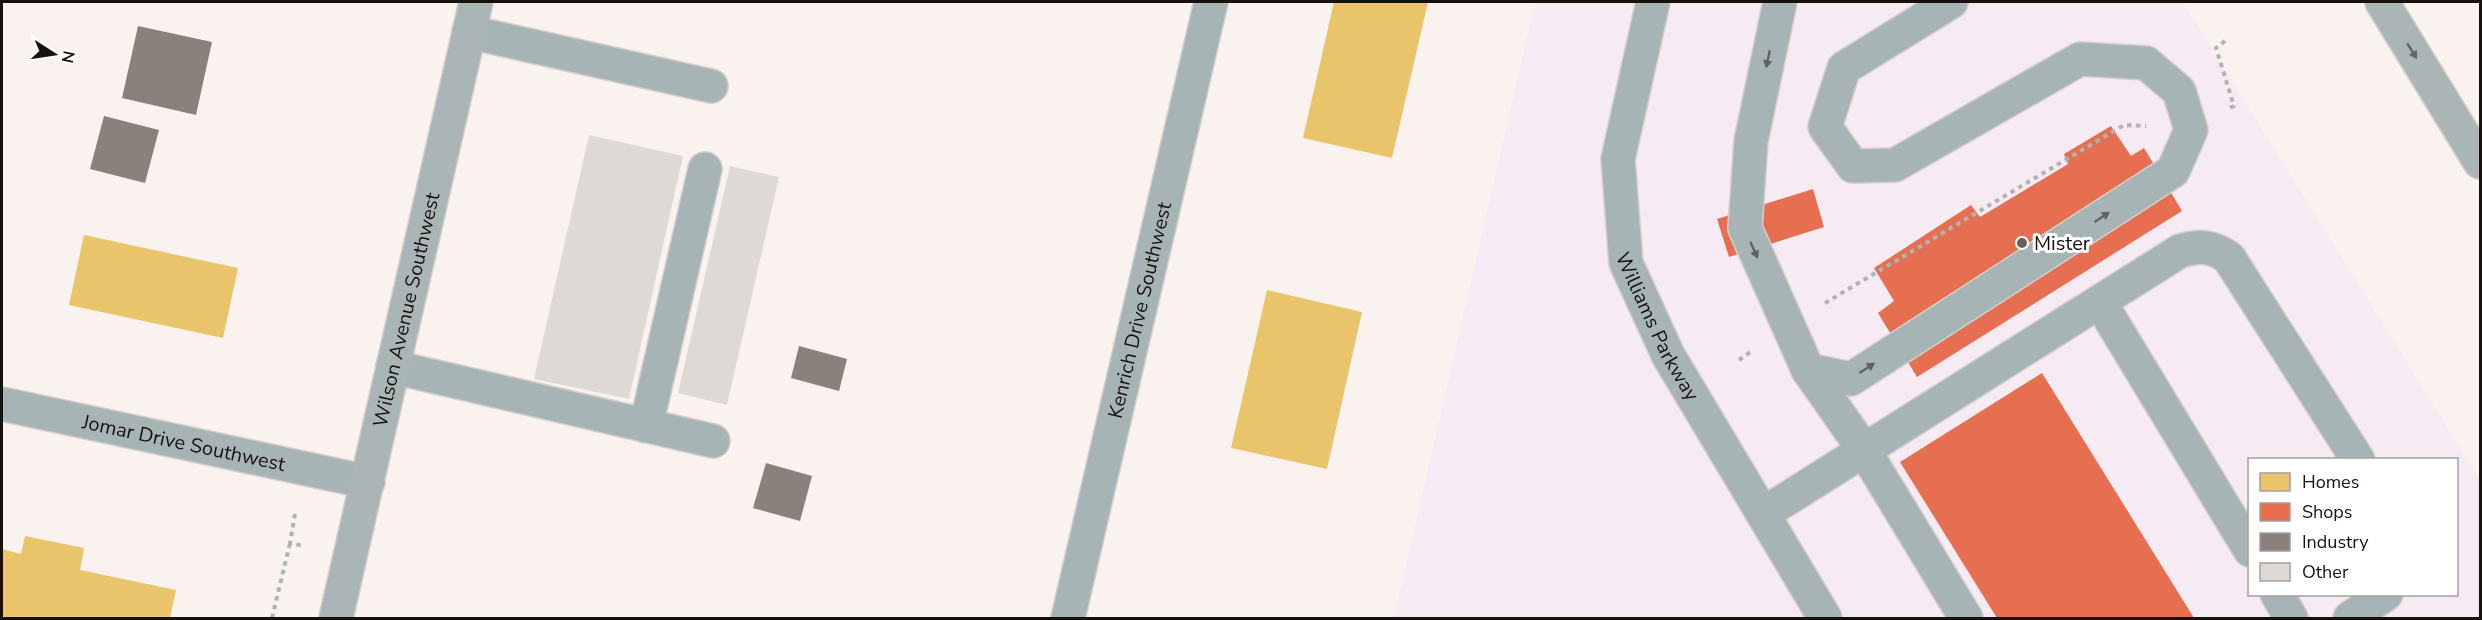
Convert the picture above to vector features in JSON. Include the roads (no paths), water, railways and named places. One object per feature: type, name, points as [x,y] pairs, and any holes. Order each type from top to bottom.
[{"type":"main road","points":[[2382,2],[2481,162]]},
{"type":"main road","name":"Wilson Avenue Southwest","points":[[336,618],[473,17]]},
{"type":"street","name":"Kenrich Drive Southwest","points":[[1068,618],[1211,2]]},
{"type":"street","name":"Williams Parkway","points":[[1653,2],[1618,159],[1626,263],[1668,355],[1825,618]]},
{"type":"street","points":[[1780,2],[1751,141],[1745,228],[1808,370],[1864,450],[1966,618]]},
{"type":"street","points":[[1808,370],[1851,379],[2173,171],[2191,130],[2179,91],[2146,63],[2080,59],[1895,165],[1853,166],[1825,127],[1844,68],[1951,2]]},
{"type":"street","points":[[473,17],[711,86]]},
{"type":"street","points":[[646,426],[705,170]]},
{"type":"street","points":[[1762,514],[2180,251],[2194,247],[2219,250],[2229,258],[2357,458]]},
{"type":"street","points":[[2100,302],[2248,547]]},
{"type":"street","points":[[393,367],[712,441]]},
{"type":"street","name":"Jomar Drive Southwest","points":[[2,404],[368,482]]},
{"type":"street","points":[[2278,596],[2291,618]]},
{"type":"street","points":[[2350,618],[2383,596]]},
{"type":"place","name":"Mister","points":[[2022,243]]}]
